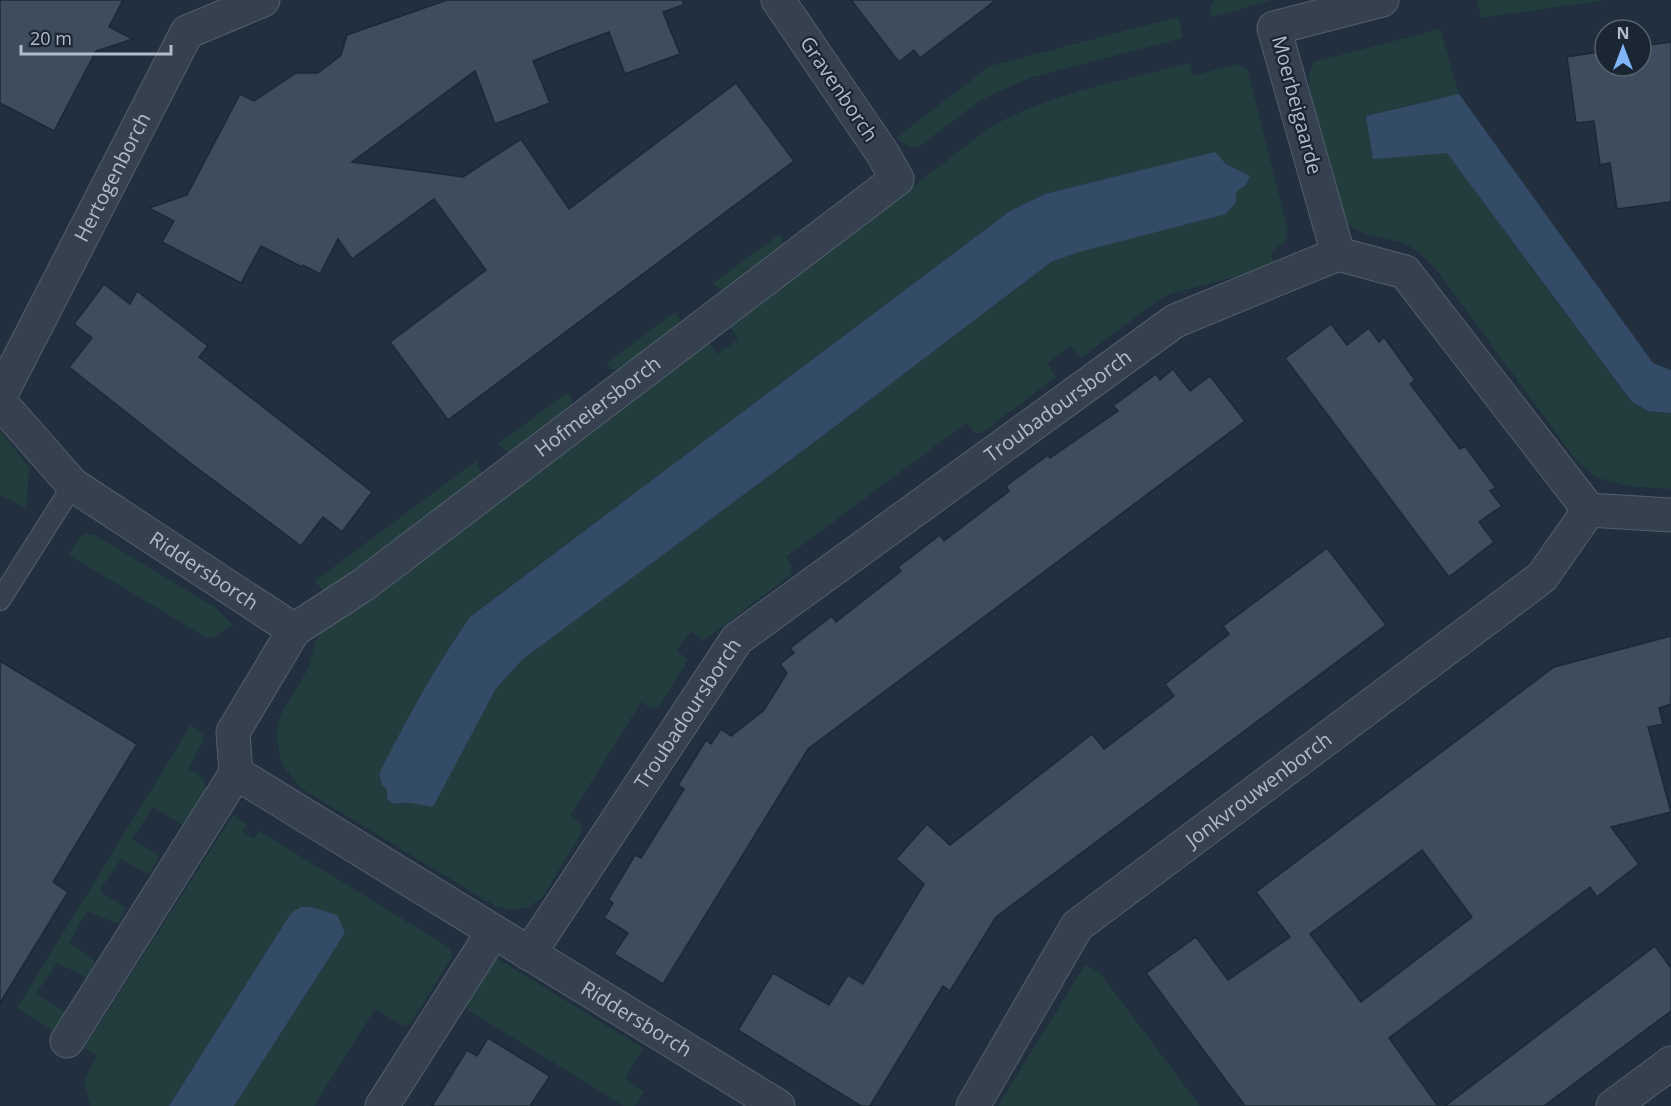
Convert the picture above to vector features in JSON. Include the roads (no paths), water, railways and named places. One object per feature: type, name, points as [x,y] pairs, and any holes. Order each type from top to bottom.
[{"type":"street","name":"Hertogenborch","points":[[0,396],[187,32],[262,0]]},
{"type":"street","name":"Gravenborch","points":[[778,0],[883,154],[897,179]]},
{"type":"street","name":"Moerbeigaarde","points":[[1338,254],[1274,28],[1382,0]]},
{"type":"street","name":"Hofmeiersborch","points":[[294,630],[363,585],[897,179]]},
{"type":"street","points":[[1338,254],[1405,272],[1589,510],[1671,515]]},
{"type":"street","name":"Troubadoursborch","points":[[529,954],[736,639],[1174,321],[1338,254]]},
{"type":"street","name":"Riddersborch","points":[[0,402],[73,485],[294,630]]},
{"type":"street","name":"Jonkvrouwenborch","points":[[973,1106],[1077,926],[1542,577],[1589,510]]},
{"type":"street","points":[[67,1041],[236,773],[233,732],[294,630]]},
{"type":"street","name":"Riddersborch","points":[[236,773],[778,1106]]},
{"type":"street","points":[[382,1106],[493,932]]},
{"type":"street","points":[[1613,1106],[1671,1063]]},
{"type":"lane","points":[[0,600],[73,485]]},
{"type":"water","points":[[1459,94],[1653,363],[1671,370],[1671,413],[1648,411],[1631,401],[1447,153],[1373,159],[1366,116]]},
{"type":"water","points":[[1215,152],[1226,164],[1250,176],[1245,186],[1236,192],[1236,202],[1226,214],[1079,252],[1051,262],[522,660],[495,690],[433,807],[412,803],[396,804],[387,799],[387,789],[382,785],[379,774],[422,694],[470,617],[1010,211],[1045,194]]},
{"type":"water","points":[[301,907],[311,907],[337,915],[345,933],[234,1106],[169,1106],[291,913]]}]
